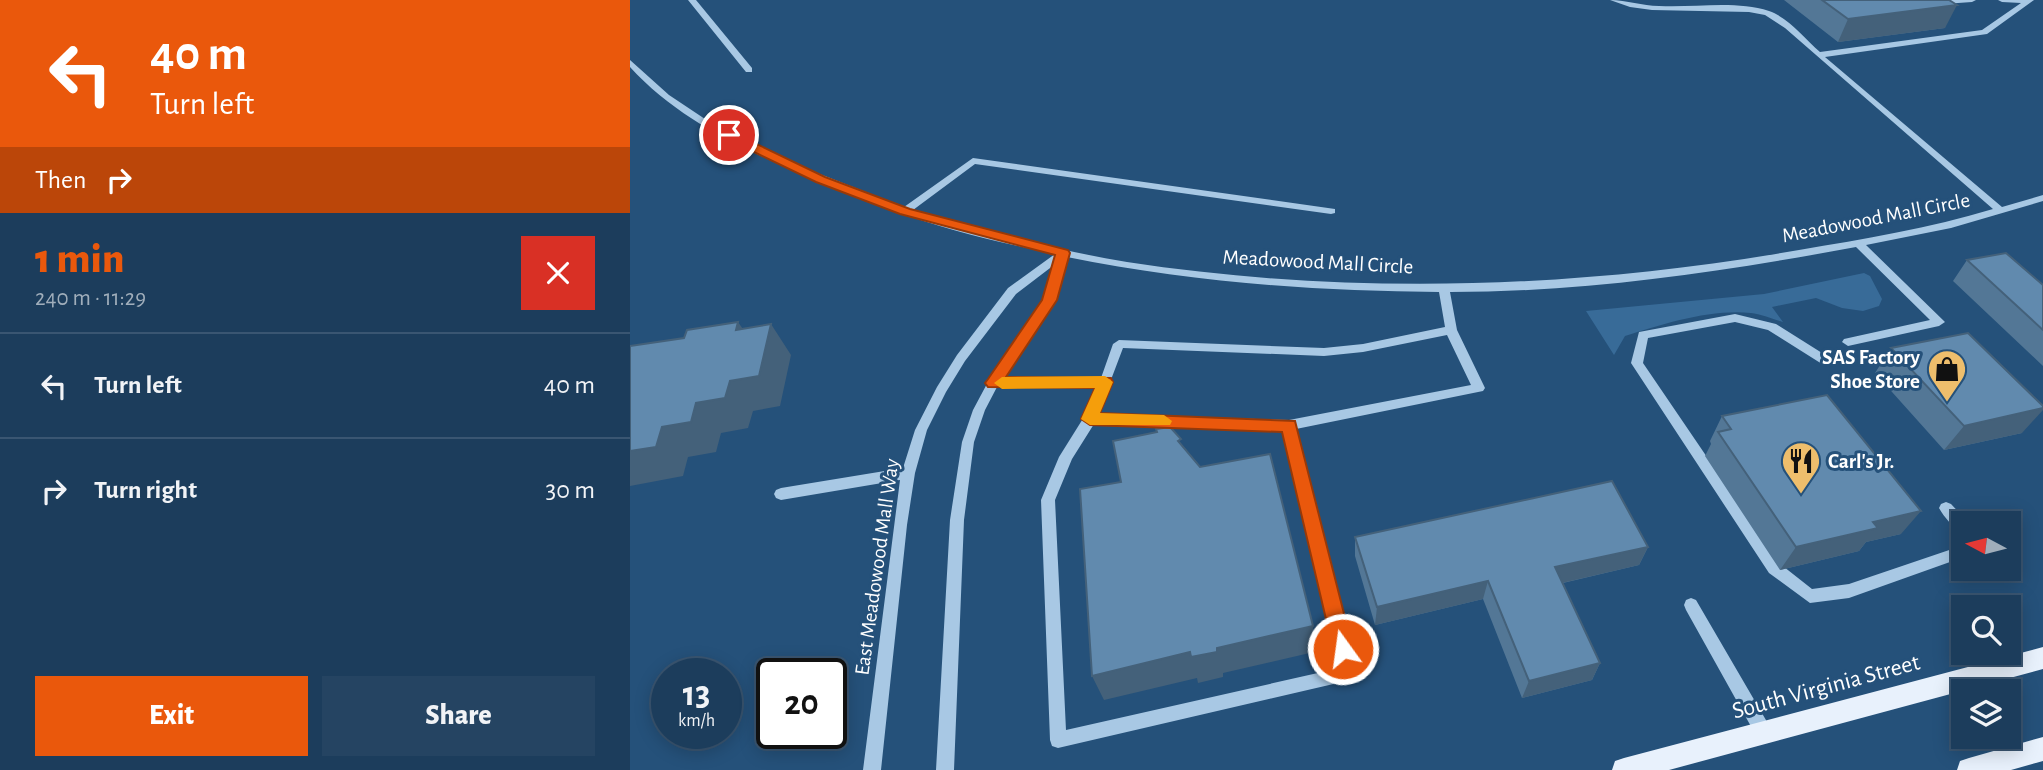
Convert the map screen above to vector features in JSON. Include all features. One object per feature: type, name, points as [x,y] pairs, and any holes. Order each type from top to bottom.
[{"type":"main road","name":"South Virginia Street","points":[[1624,770],[2043,658]]},
{"type":"main road","points":[[1969,770],[2043,749]]},
{"type":"street","points":[[691,0],[749,70]]},
{"type":"street","points":[[1614,0],[1636,6],[1749,7],[1778,21],[2001,211]]},
{"type":"street","points":[[1940,0],[1972,0]]},
{"type":"street","points":[[2002,0],[2029,1]]},
{"type":"street","points":[[1818,55],[1984,32],[2029,1]]},
{"type":"street","name":"Meadowood Mall Circle","points":[[630,62],[654,88],[729,135],[820,179],[905,211],[1063,253],[1125,265],[1256,279],[1357,287],[1444,288],[1551,284],[1689,271],[1951,225],[2043,198]]},
{"type":"street","points":[[905,211],[973,161],[1331,211]]},
{"type":"street","points":[[1848,342],[1939,322],[1858,243]]},
{"type":"street","points":[[945,770],[961,479],[975,421],[993,383],[1049,300],[1063,253]]},
{"type":"street","name":"East Meadowood Mall Way","points":[[872,770],[908,474],[921,430],[961,358],[1012,292],[1063,253]]},
{"type":"street","points":[[1090,419],[1289,425],[1479,388],[1451,330],[1444,288]]},
{"type":"street","points":[[1826,361],[1772,327],[1735,318],[1643,335],[1637,363],[1774,568],[1810,596],[1849,591],[1951,556]]},
{"type":"street","points":[[1289,425],[1349,674],[1058,740],[1048,500],[1066,457],[1090,419],[1119,344],[1324,352],[1363,348],[1451,330]]},
{"type":"street","points":[[993,383],[1105,382]]},
{"type":"street","points":[[781,494],[908,474]]},
{"type":"street","points":[[1946,508],[1951,513]]},
{"type":"street","points":[[1691,605],[1764,733]]},
{"type":"shaded area","points":[[1864,273],[1870,276],[1882,299],[1879,306],[1863,311],[1842,308],[1816,298],[1772,307],[1783,322],[1751,313],[1703,315],[1625,336],[1614,355],[1586,311],[1764,294]]},
{"type":"building","points":[[1822,0],[1949,0],[1957,5],[1848,19]]},
{"type":"building","points":[[2006,253],[2043,285],[2043,330],[1967,260]]},
{"type":"building","points":[[738,322],[736,330],[771,324],[759,376],[730,381],[725,398],[696,403],[691,422],[662,427],[656,447],[630,451],[630,346],[684,338],[687,330]]},
{"type":"building","points":[[1968,333],[2043,408],[1964,426],[1891,348]]},
{"type":"building","name":"Carl's Jr.","points":[[1827,395],[1921,511],[1873,522],[1878,528],[1796,547],[1718,432],[1731,429],[1722,416]]},
{"type":"building","points":[[1170,427],[1200,467],[1270,454],[1313,626],[1217,648],[1217,652],[1191,657],[1190,652],[1092,676],[1080,489],[1121,482],[1113,441]]},
{"type":"building","points":[[1612,481],[1648,547],[1555,567],[1600,663],[1529,681],[1488,581],[1377,607],[1355,537]]},
{"type":"slow traffic","points":[[1002,383],[1105,382],[1090,419],[1164,421]]},
{"type":"place","name":"SAS Factory Shoe Store","points":[[1947,403]]},
{"type":"place","name":"Carl's Jr.","points":[[1801,495]]},
{"type":"route","points":[[729,135],[820,179],[871,199],[935,221],[1063,253],[1049,300],[993,383],[1105,382],[1090,419],[1289,425],[1343,649]]}]
